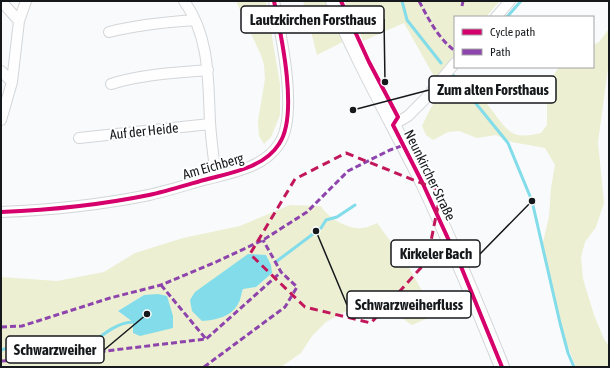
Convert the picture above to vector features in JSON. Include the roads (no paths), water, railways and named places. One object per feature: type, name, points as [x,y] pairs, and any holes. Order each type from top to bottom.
[{"type":"main road","name":"Neunkircher Straße","points":[[333,1],[423,184],[456,256],[502,367]]},
{"type":"street","points":[[1,1],[19,20]]},
{"type":"street","points":[[1,120],[12,82],[19,20],[26,1]]},
{"type":"street","points":[[184,1],[195,20],[204,48],[208,70],[210,124],[216,177]]},
{"type":"street","name":"Am Eichberg","points":[[1,212],[84,206],[149,195],[251,167],[272,153],[280,144],[285,133],[288,102],[280,31],[274,1]]},
{"type":"street","points":[[497,16],[510,1]]},
{"type":"street","points":[[109,32],[123,28],[195,20]]},
{"type":"street","points":[[393,125],[408,116],[426,98],[454,64]]},
{"type":"street","points":[[110,84],[146,75],[208,70]]},
{"type":"street","points":[[1,71],[12,82]]},
{"type":"street","name":"Auf der Heide","points":[[79,138],[210,124]]},
{"type":"water","points":[[248,254],[266,255],[271,265],[272,273],[256,287],[243,289],[239,302],[227,315],[218,319],[202,321],[192,311],[190,300],[195,292]]},
{"type":"water","points":[[158,294],[167,296],[173,316],[173,328],[140,336],[133,333],[133,322],[118,311],[144,295]]},
{"type":"waterway","points":[[402,1],[407,20],[441,63]]},
{"type":"waterway","points":[[508,16],[521,1]]},
{"type":"waterway","points":[[452,74],[508,143],[532,201],[560,323],[568,353],[574,367]]},
{"type":"waterway","points":[[277,261],[321,228],[326,220],[337,217],[355,205]]},
{"type":"waterway","points":[[1,350],[28,342],[58,341],[86,348],[115,327],[128,322],[135,322]]},
{"type":"place","name":"Lautzkirchen Forsthaus","points":[[385,82]]},
{"type":"place","name":"Zum alten Forsthaus","points":[[353,110]]},
{"type":"place","name":"Kirkeler Bach","points":[[532,201]]},
{"type":"place","name":"Schwarzweiherfluss","points":[[316,231]]},
{"type":"place","name":"Schwarzweiher","points":[[147,314]]}]
